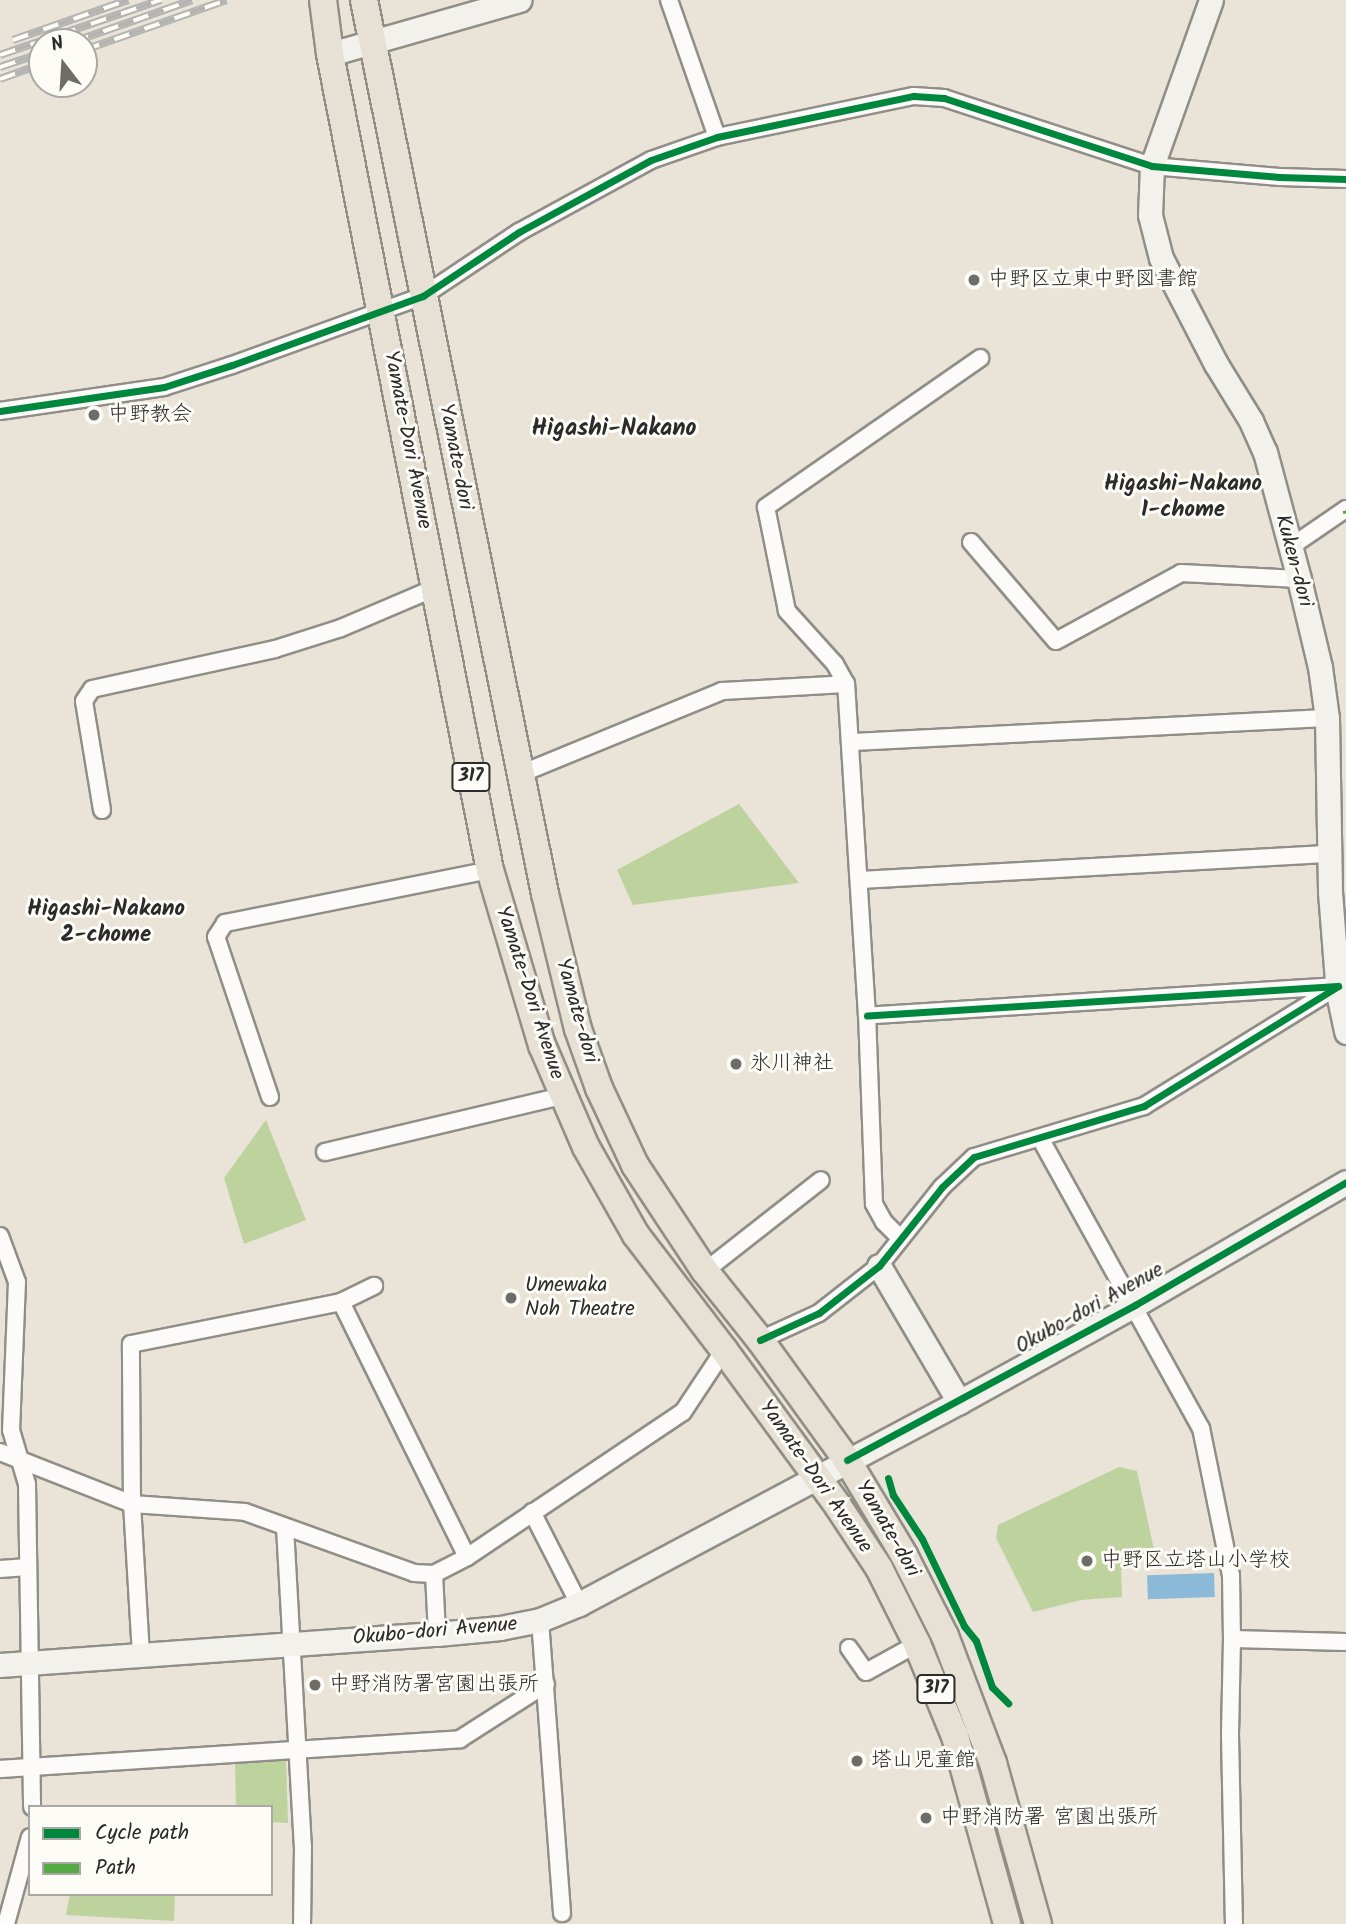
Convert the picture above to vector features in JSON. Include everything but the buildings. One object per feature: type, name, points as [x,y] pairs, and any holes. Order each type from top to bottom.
[{"type":"main road","name":"Yamate-Dori Avenue","points":[[323,0],[330,54],[489,870],[542,1045],[562,1096],[591,1157],[636,1235],[724,1350],[879,1568],[917,1644],[955,1736],[1007,1924]]},
{"type":"main road","name":"Yamate-dori","points":[[363,0],[520,774],[578,1030],[599,1088],[635,1165],[705,1271],[761,1340],[847,1460],[904,1555],[945,1636],[993,1763],[1038,1924]]},
{"type":"main road","points":[[330,54],[519,0]]},
{"type":"main road","name":"Kuken-dori","points":[[1211,0],[1152,166],[1150,215],[1161,258],[1216,364],[1251,421],[1265,452],[1320,667],[1326,718],[1331,854],[1339,920],[1338,986],[1346,1032]]},
{"type":"main road","name":"Okubo-dori Avenue","points":[[0,1665],[438,1634],[500,1628],[540,1620],[579,1604],[958,1402],[1135,1305],[1346,1182]]},
{"type":"main road","points":[[879,1266],[958,1402]]},
{"type":"street","points":[[670,0],[717,137]]},
{"type":"street","points":[[0,411],[164,387],[423,296],[519,232],[651,160],[717,137],[927,95],[974,107],[1152,166],[1280,177],[1346,179]]},
{"type":"street","points":[[900,1237],[884,1222],[874,1204],[867,1016],[846,684],[835,664],[787,611],[766,507],[980,358]]},
{"type":"street","points":[[1289,548],[1346,509]]},
{"type":"street","points":[[971,542],[1056,641],[1181,573],[1298,579]]},
{"type":"street","points":[[102,810],[84,701],[92,689],[275,649],[341,628],[435,588]]},
{"type":"street","points":[[520,774],[722,691],[846,684]]},
{"type":"street","points":[[851,742],[1326,718]]},
{"type":"street","points":[[859,880],[1331,854]]},
{"type":"street","points":[[270,1097],[216,937],[225,923],[489,870]]},
{"type":"street","points":[[867,1016],[1338,986]]},
{"type":"street","points":[[761,1340],[819,1313],[879,1266],[942,1186],[974,1157],[1144,1106],[1338,986]]},
{"type":"street","points":[[325,1152],[562,1096]]},
{"type":"street","points":[[1040,1138],[1201,1428],[1231,1576],[1230,1735],[1234,1924]]},
{"type":"street","points":[[705,1271],[821,1180]]},
{"type":"street","points":[[0,1236],[17,1282],[11,1430],[27,1484],[32,1805]]},
{"type":"street","points":[[141,1655],[132,1504],[131,1344],[341,1302],[374,1286]]},
{"type":"street","points":[[341,1302],[467,1557]]},
{"type":"street","points":[[0,1452],[132,1504],[245,1512],[414,1573],[434,1574],[467,1557],[683,1412],[724,1350]]},
{"type":"street","points":[[533,1513],[579,1604]]},
{"type":"street","points":[[285,1527],[303,1846],[302,1924]]},
{"type":"street","points":[[0,1569],[28,1567]]},
{"type":"street","points":[[434,1574],[438,1634]]},
{"type":"street","points":[[540,1620],[562,1913]]},
{"type":"street","points":[[1232,1639],[1346,1642]]},
{"type":"street","points":[[849,1648],[866,1672],[917,1644]]},
{"type":"street","points":[[0,1769],[298,1747],[460,1739],[546,1684]]},
{"type":"street","points":[[6,1924],[28,1844]]},
{"type":"green space","points":[[739,804],[799,883],[633,905],[617,870]]},
{"type":"green space","points":[[266,1120],[306,1220],[244,1244],[224,1178]]},
{"type":"green space","points":[[1119,1467],[1137,1471],[1156,1559],[1133,1561],[1121,1570],[1122,1597],[1081,1600],[1033,1612],[996,1538],[998,1525]]},
{"type":"green space","points":[[286,1759],[288,1823],[273,1822],[273,1805],[236,1805],[235,1761]]},
{"type":"green space","points":[[70,1896],[175,1896],[174,1921],[66,1915]]},
{"type":"water","points":[[1214,1573],[1215,1597],[1148,1599],[1147,1575]]},
{"type":"railway","points":[[13,40],[128,0]]},
{"type":"railway","points":[[0,55],[161,0]]},
{"type":"railway","points":[[98,33],[192,0]]},
{"type":"railway","points":[[98,45],[227,0]]},
{"type":"railway","points":[[0,67],[28,58]]},
{"type":"railway","points":[[0,79],[28,69]]},
{"type":"cycle path","points":[[0,411],[164,387],[232,365],[423,296],[519,232],[651,160],[717,137],[914,96],[944,98],[1152,166],[1280,177],[1346,179]]},
{"type":"cycle path","points":[[760,1340],[819,1313],[879,1266],[942,1187],[974,1157],[1144,1106],[1338,986],[867,1016]]},
{"type":"cycle path","points":[[847,1460],[1135,1305],[1346,1182]]},
{"type":"cycle path","points":[[888,1478],[893,1495],[922,1539],[964,1626],[976,1641],[992,1687],[1008,1703]]},
{"type":"place","name":"中野区立東中野図書館","points":[[974,280]]},
{"type":"place","name":"中野教会","points":[[94,415]]},
{"type":"place","name":"氷川神社","points":[[736,1064]]},
{"type":"place","name":"Umewaka Noh Theatre","points":[[511,1298]]},
{"type":"place","name":"中野区立塔山小学校","points":[[1087,1561]]},
{"type":"place","name":"中野消防署宮園出張所","points":[[315,1685]]},
{"type":"place","name":"塔山児童館","points":[[857,1761]]},
{"type":"place","name":"中野消防署 宮園出張所","points":[[926,1818]]},
{"type":"district","name":"Higashi-Nakano","points":[[614,429]]},
{"type":"district","name":"Higashi-Nakano 1-chome","points":[[1183,497]]},
{"type":"district","name":"Higashi-Nakano 2-chome","points":[[106,922]]}]
